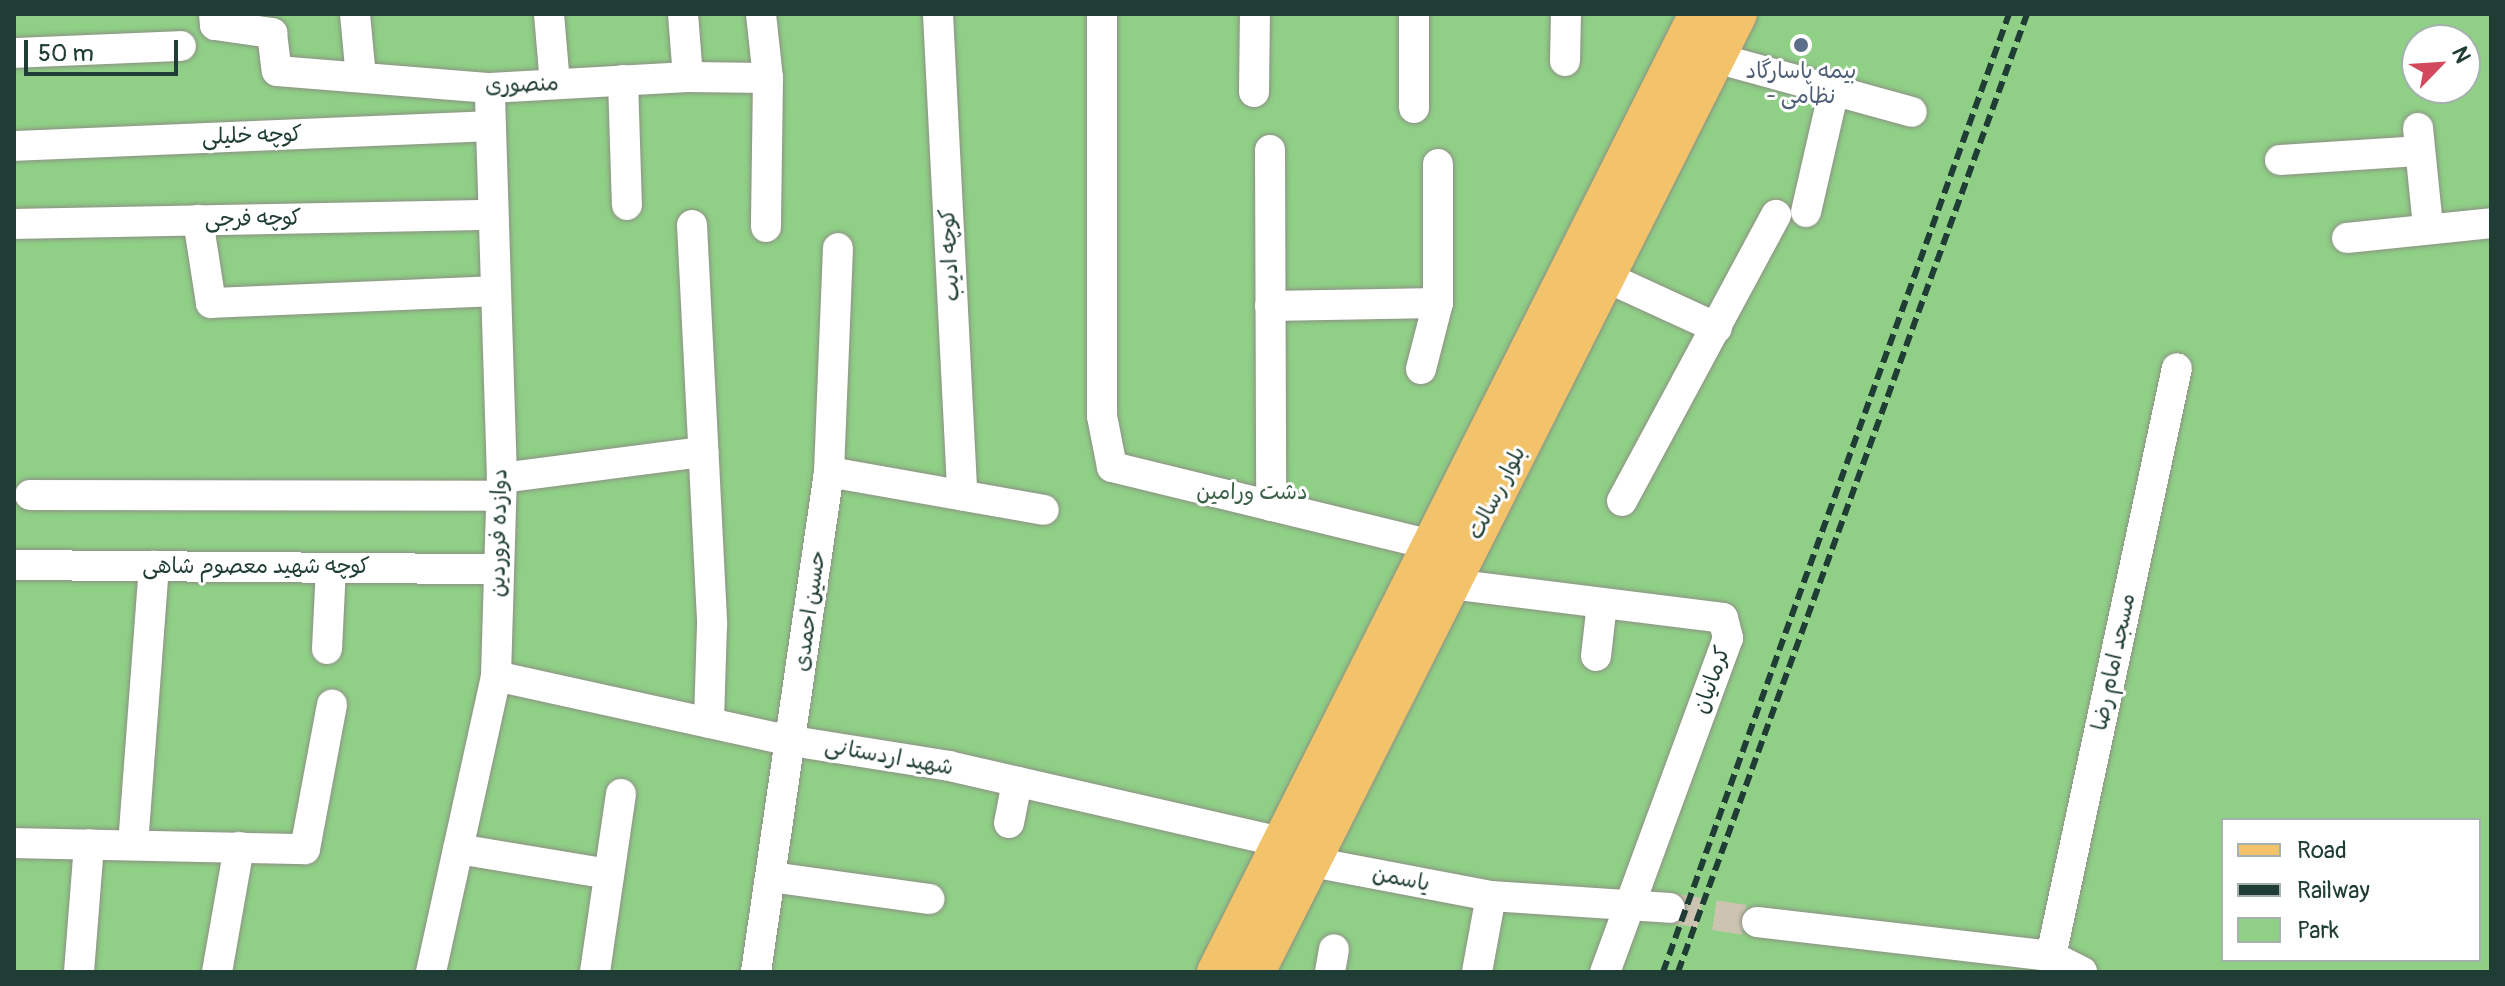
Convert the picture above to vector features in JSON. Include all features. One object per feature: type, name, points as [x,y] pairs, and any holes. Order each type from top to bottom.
[{"type":"main road","name":"بلوار رسالت","points":[[1216,972],[1297,852],[1451,584],[1606,277],[1662,126],[1698,14]]},
{"type":"main road","name":"بلوار رسالت","points":[[1256,972],[1297,852],[1431,545],[1662,126],[1716,58],[1738,14]]},
{"type":"street","points":[[355,14],[361,77]]},
{"type":"street","points":[[549,14],[555,84]]},
{"type":"street","points":[[683,14],[688,77]]},
{"type":"street","points":[[761,14],[768,78],[766,227]]},
{"type":"street","name":"کوچه ادیب","points":[[938,14],[962,495]]},
{"type":"street","points":[[1102,14],[1102,416],[1112,467],[1431,545]]},
{"type":"street","points":[[1254,92],[1255,14]]},
{"type":"street","points":[[1414,14],[1414,108]]},
{"type":"street","points":[[1565,61],[1566,14]]},
{"type":"street","name":"منصوری","points":[[214,20],[272,33],[277,71],[490,88],[688,77],[768,78]]},
{"type":"street","points":[[14,53],[181,46]]},
{"type":"street","points":[[1716,58],[1912,112]]},
{"type":"street","points":[[623,80],[627,205]]},
{"type":"street","name":"دوازده فروردین","points":[[431,972],[496,676],[502,487],[490,88]]},
{"type":"street","points":[[1622,501],[1717,328],[1791,214],[1834,90]]},
{"type":"street","name":"کوچه خلیلی","points":[[14,146],[490,126]]},
{"type":"street","points":[[2280,160],[2418,139],[2428,227]]},
{"type":"street","points":[[1270,150],[1271,506]]},
{"type":"street","points":[[1421,369],[1438,303],[1438,164]]},
{"type":"street","name":"کوچه فرجی","points":[[14,224],[492,215]]},
{"type":"street","points":[[198,220],[211,303],[495,291]]},
{"type":"street","points":[[2347,238],[2428,227],[2491,223]]},
{"type":"street","points":[[692,225],[712,625],[709,723]]},
{"type":"street","name":"حسین احمدی","points":[[756,972],[829,472],[838,248]]},
{"type":"street","points":[[1606,277],[1717,328]]},
{"type":"street","points":[[1270,306],[1438,303]]},
{"type":"street","name":"مسجد امام رضا","points":[[2051,956],[2177,368]]},
{"type":"street","points":[[30,495],[502,487],[703,452]]},
{"type":"street","points":[[829,472],[1044,510]]},
{"type":"street","name":"کوچه شهید معصوم شاهی","points":[[14,565],[499,569]]},
{"type":"street","points":[[133,845],[154,566]]},
{"type":"street","points":[[327,649],[331,568]]},
{"type":"street","name":"کرمانیان","points":[[1451,584],[1723,618],[1728,638],[1626,907]]},
{"type":"street","points":[[1596,656],[1602,603]]},
{"type":"street","name":"شهید اردستانی","points":[[496,676],[792,741],[949,766],[1297,852]]},
{"type":"street","points":[[14,843],[305,849],[332,705]]},
{"type":"street","points":[[1009,823],[1017,782]]},
{"type":"street","points":[[595,972],[621,794]]},
{"type":"street","points":[[79,972],[89,844]]},
{"type":"street","points":[[217,972],[239,847]]},
{"type":"street","points":[[458,849],[609,874]]},
{"type":"street","name":"یاسمن","points":[[1297,852],[1491,896],[1670,908]]},
{"type":"street","points":[[771,877],[929,899]]},
{"type":"street","points":[[1477,972],[1491,896]]},
{"type":"street","points":[[1605,972],[1626,907]]},
{"type":"street","points":[[1757,922],[1970,960],[2051,956],[2082,972]]},
{"type":"green space","name":"دشت ورامین","points":[[14,14],[2491,14],[2491,972],[14,972]]},
{"type":"tunnel","points":[[1670,908],[1757,922]]},
{"type":"railway","points":[[1663,972],[2009,14]]},
{"type":"railway","points":[[1678,972],[2027,14]]},
{"type":"place","name":"بیمه پاسارگاد - نظامی","points":[[1801,45]]}]
